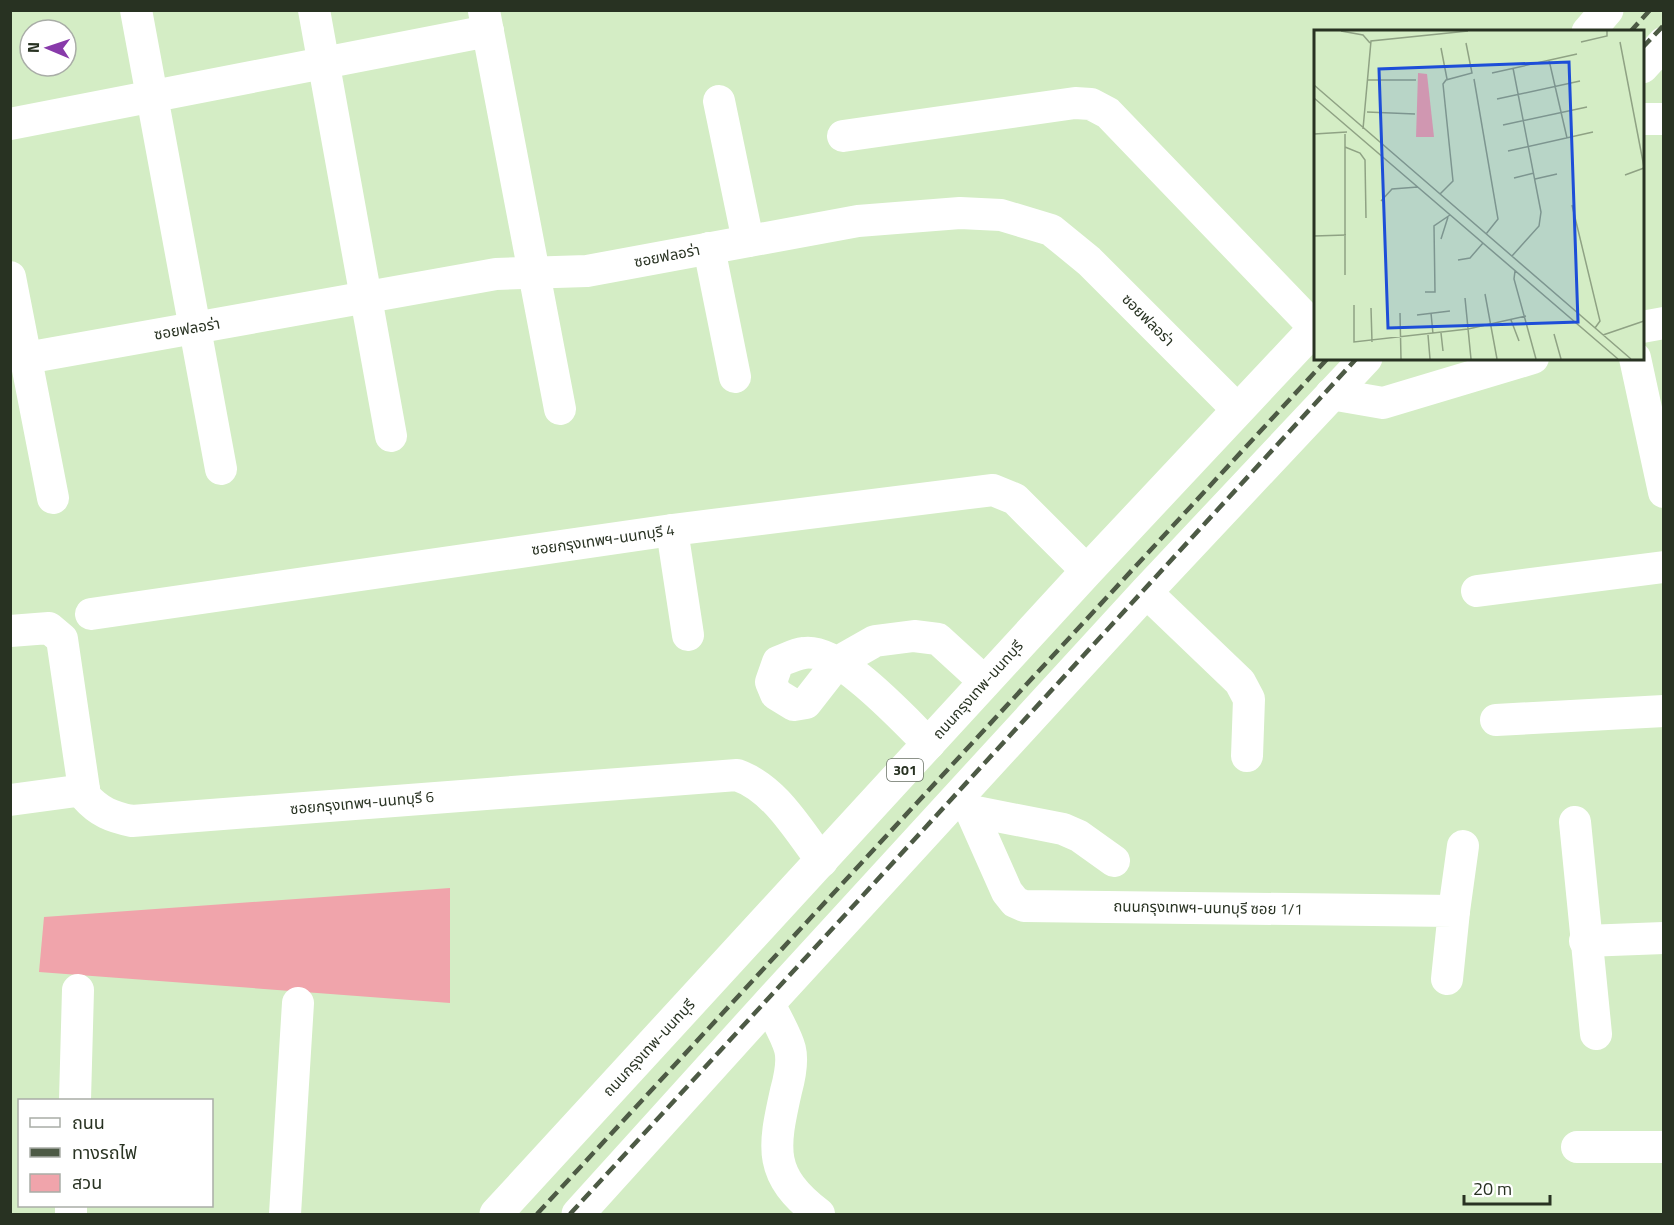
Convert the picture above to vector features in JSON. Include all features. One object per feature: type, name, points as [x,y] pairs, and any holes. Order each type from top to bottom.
[{"type":"main road","points":[[1590,30],[1607,10]]},
{"type":"main road","points":[[1644,65],[1664,43]]},
{"type":"main road","name":"ถนนกรุงเทพ-นนทบุรี","points":[[496,1215],[1087,571],[1314,328]]},
{"type":"main road","points":[[578,1215],[768,1003],[965,804],[1146,592],[1364,360]]},
{"type":"street","points":[[136,10],[221,469]]},
{"type":"street","points":[[314,10],[391,436]]},
{"type":"street","points":[[10,124],[323,63],[486,21],[560,409]]},
{"type":"street","points":[[718,101],[748,242]]},
{"type":"street","points":[[843,136],[1076,103],[1091,104],[1108,113],[1314,326]]},
{"type":"street","points":[[1644,119],[1664,119]]},
{"type":"street","name":"ซอยฟลอร่า","points":[[26,358],[496,274],[587,271],[858,221],[960,213],[1001,215],[1051,230],[1089,261],[1238,410]]},
{"type":"street","points":[[709,248],[735,377]]},
{"type":"street","points":[[10,277],[53,498]]},
{"type":"street","points":[[1644,327],[1664,323]]},
{"type":"street","points":[[1331,394],[1383,403],[1526,360]]},
{"type":"street","points":[[1636,360],[1657,427],[1664,492]]},
{"type":"street","name":"ซอยกรุงเทพฯ-นนทบุรี 4","points":[[91,614],[672,530],[993,490],[1015,499],[1087,571]]},
{"type":"street","points":[[672,530],[688,635]]},
{"type":"street","points":[[1477,591],[1664,567]]},
{"type":"street","points":[[1146,592],[1240,682],[1249,699],[1247,756]]},
{"type":"street","points":[[10,631],[49,628],[62,639],[84,789],[10,800]]},
{"type":"street","points":[[929,744],[872,689],[838,662],[875,641],[914,636],[938,639],[985,682]]},
{"type":"street","points":[[1496,720],[1664,711]]},
{"type":"street","name":"ซอยกรุงเทพฯ-นนทบุรี 6","points":[[84,789],[85,795],[97,809],[115,818],[132,821],[737,775],[753,780],[775,800],[822,861]]},
{"type":"street","points":[[965,804],[1063,829],[1079,836],[1114,861]]},
{"type":"street","name":"ถนนกรุงเทพฯ-นนทบุรี ซอย 1/1","points":[[965,804],[1007,892],[1015,902],[1024,906],[1454,911]]},
{"type":"street","points":[[1575,822],[1596,1034]]},
{"type":"street","points":[[1447,979],[1463,846]]},
{"type":"street","points":[[1585,941],[1664,939]]},
{"type":"street","points":[[75,1099],[78,990]]},
{"type":"street","points":[[285,1215],[298,1003]]},
{"type":"street","points":[[768,1003],[790,1050],[788,1083],[776,1141],[778,1165],[789,1186],[819,1215]]},
{"type":"street","points":[[1577,1147],[1664,1147]]},
{"type":"green space","points":[[450,888],[450,1003],[39,972],[44,917]]},
{"type":"railway","points":[[1632,30],[1650,10]]},
{"type":"railway","points":[[1644,46],[1664,25]]},
{"type":"railway","points":[[537,1214],[1326,360]]},
{"type":"railway","points":[[570,1214],[1355,360]]}]
